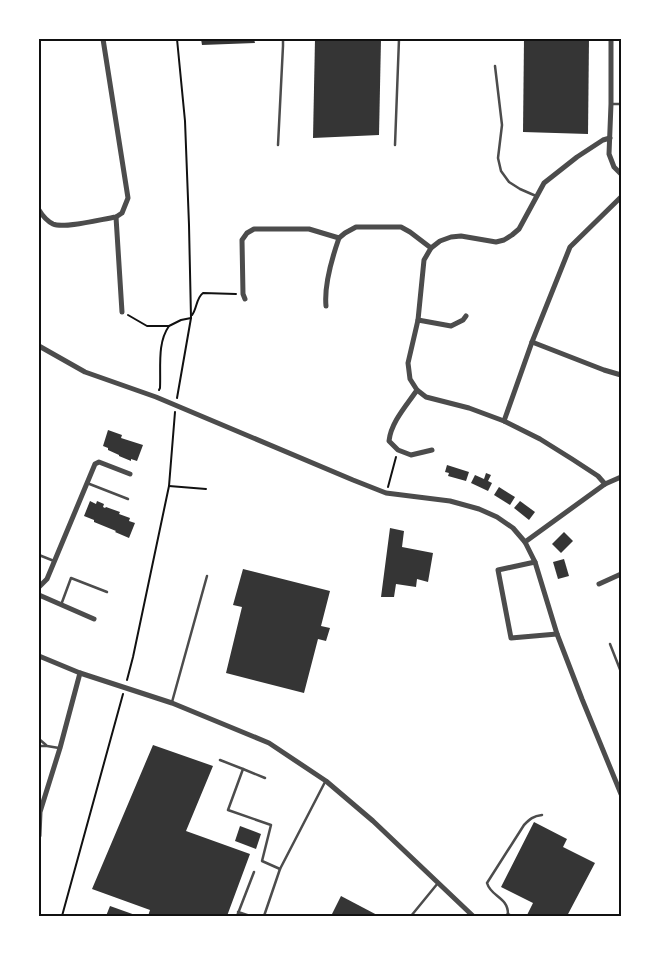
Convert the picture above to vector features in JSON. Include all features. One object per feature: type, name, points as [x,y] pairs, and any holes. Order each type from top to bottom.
[{"type":"street","points":[[39,210],[42,216],[54,225],[72,225],[116,216],[122,213],[128,198],[103,39]]},
{"type":"street","points":[[611,39],[609,154],[614,167],[621,174]]},
{"type":"street","points":[[605,484],[598,476],[540,439],[504,421],[469,408],[426,397],[418,390],[410,378],[408,363],[418,320],[424,260],[431,248],[440,241],[451,237],[461,236],[496,242],[512,236],[519,228],[544,184],[577,157],[603,140],[610,138]]},
{"type":"street","points":[[504,421],[532,342],[570,247],[621,197]]},
{"type":"street","points":[[116,216],[122,312]]},
{"type":"street","points":[[326,306],[325,296],[334,252],[339,238],[345,233],[356,227],[401,227],[431,248]]},
{"type":"street","points":[[244,297],[242,240],[250,230],[254,228],[309,228],[339,238]]},
{"type":"street","points":[[418,320],[452,326],[463,320],[466,316]]},
{"type":"street","points":[[532,342],[621,375]]},
{"type":"street","points":[[39,346],[85,372],[156,397],[386,493],[450,501],[479,509],[497,517],[513,528],[526,542],[535,562],[557,634],[621,794]]},
{"type":"street","points":[[418,390],[398,418],[390,433],[389,441],[398,450],[411,455],[432,450]]},
{"type":"street","points":[[39,587],[47,579],[95,464],[99,462],[130,474]]},
{"type":"street","points":[[526,542],[605,484],[621,478]]},
{"type":"street","points":[[535,562],[498,570],[511,638],[557,634]]},
{"type":"street","points":[[599,584],[621,574]]},
{"type":"street","points":[[39,595],[94,618]]},
{"type":"street","points":[[39,656],[80,673],[172,703],[269,744],[326,781],[373,821],[473,916]]},
{"type":"street","points":[[39,836],[40,812],[60,748],[80,673]]},
{"type":"lane","points":[[278,144],[283,39]]},
{"type":"lane","points":[[395,145],[399,39]]},
{"type":"lane","points":[[495,66],[502,126],[498,158],[501,171],[509,182],[537,197]]},
{"type":"lane","points":[[611,104],[621,104]]},
{"type":"lane","points":[[87,483],[128,499]]},
{"type":"lane","points":[[39,555],[55,561]]},
{"type":"lane","points":[[172,703],[207,576]]},
{"type":"lane","points":[[61,604],[71,578],[106,592]]},
{"type":"lane","points":[[610,644],[621,672]]},
{"type":"lane","points":[[39,739],[47,746]]},
{"type":"lane","points":[[39,746],[60,748]]},
{"type":"lane","points":[[220,760],[265,778]]},
{"type":"lane","points":[[243,769],[228,810],[271,825],[262,861],[280,869]]},
{"type":"lane","points":[[264,916],[280,869],[326,781]]},
{"type":"lane","points":[[512,916],[506,915],[508,907],[486,883],[524,825],[535,816],[542,815]]},
{"type":"lane","points":[[237,916],[254,872]]},
{"type":"lane","points":[[411,916],[438,883]]},
{"type":"lane","points":[[238,912],[250,916]]},
{"type":"path","points":[[176,39],[185,121],[190,225],[190,317],[177,399]]},
{"type":"path","points":[[122,312],[148,326],[169,326],[190,317],[194,312],[200,295],[203,293],[244,297]]},
{"type":"path","points":[[160,388],[161,342],[169,326]]},
{"type":"path","points":[[62,916],[133,657],[169,486],[176,408]]},
{"type":"path","points":[[386,493],[398,450]]},
{"type":"path","points":[[169,486],[206,489]]},
{"type":"building","points":[[201,39],[254,39],[255,43],[202,45]]},
{"type":"building","points":[[315,39],[381,39],[379,135],[313,138]]},
{"type":"building","points":[[524,39],[589,39],[588,134],[523,132]]},
{"type":"building","points":[[108,430],[122,435],[121,438],[143,445],[137,461],[131,459],[131,461],[119,456],[103,446]]},
{"type":"building","points":[[447,465],[469,472],[466,481],[448,476],[449,473],[445,472]]},
{"type":"building","points":[[486,473],[491,475],[488,481],[492,483],[488,491],[471,483],[475,475],[484,479]]},
{"type":"building","points":[[499,487],[515,497],[510,505],[494,495]]},
{"type":"building","points":[[90,501],[96,504],[97,501],[104,504],[103,507],[120,512],[119,514],[130,518],[129,521],[135,523],[129,538],[84,516]]},
{"type":"building","points":[[520,501],[535,512],[529,520],[514,508]]},
{"type":"building","points":[[390,528],[404,531],[402,547],[433,553],[428,582],[417,579],[416,587],[396,584],[394,597],[381,597]]},
{"type":"building","points":[[564,532],[573,541],[561,553],[552,544]]},
{"type":"building","points":[[564,559],[569,576],[558,579],[553,562]]},
{"type":"building","points":[[243,569],[330,591],[321,626],[330,628],[326,641],[318,639],[304,693],[226,673],[242,607],[233,605]]},
{"type":"building","points":[[153,745],[213,766],[186,831],[250,854],[227,916],[148,916],[150,910],[92,889]]},
{"type":"building","points":[[534,822],[567,839],[563,847],[595,863],[567,916],[527,915],[533,903],[501,887]]},
{"type":"building","points":[[240,826],[261,834],[256,849],[235,841]]},
{"type":"building","points":[[341,896],[379,916],[331,916]]},
{"type":"building","points":[[110,906],[138,916],[106,916]]}]
